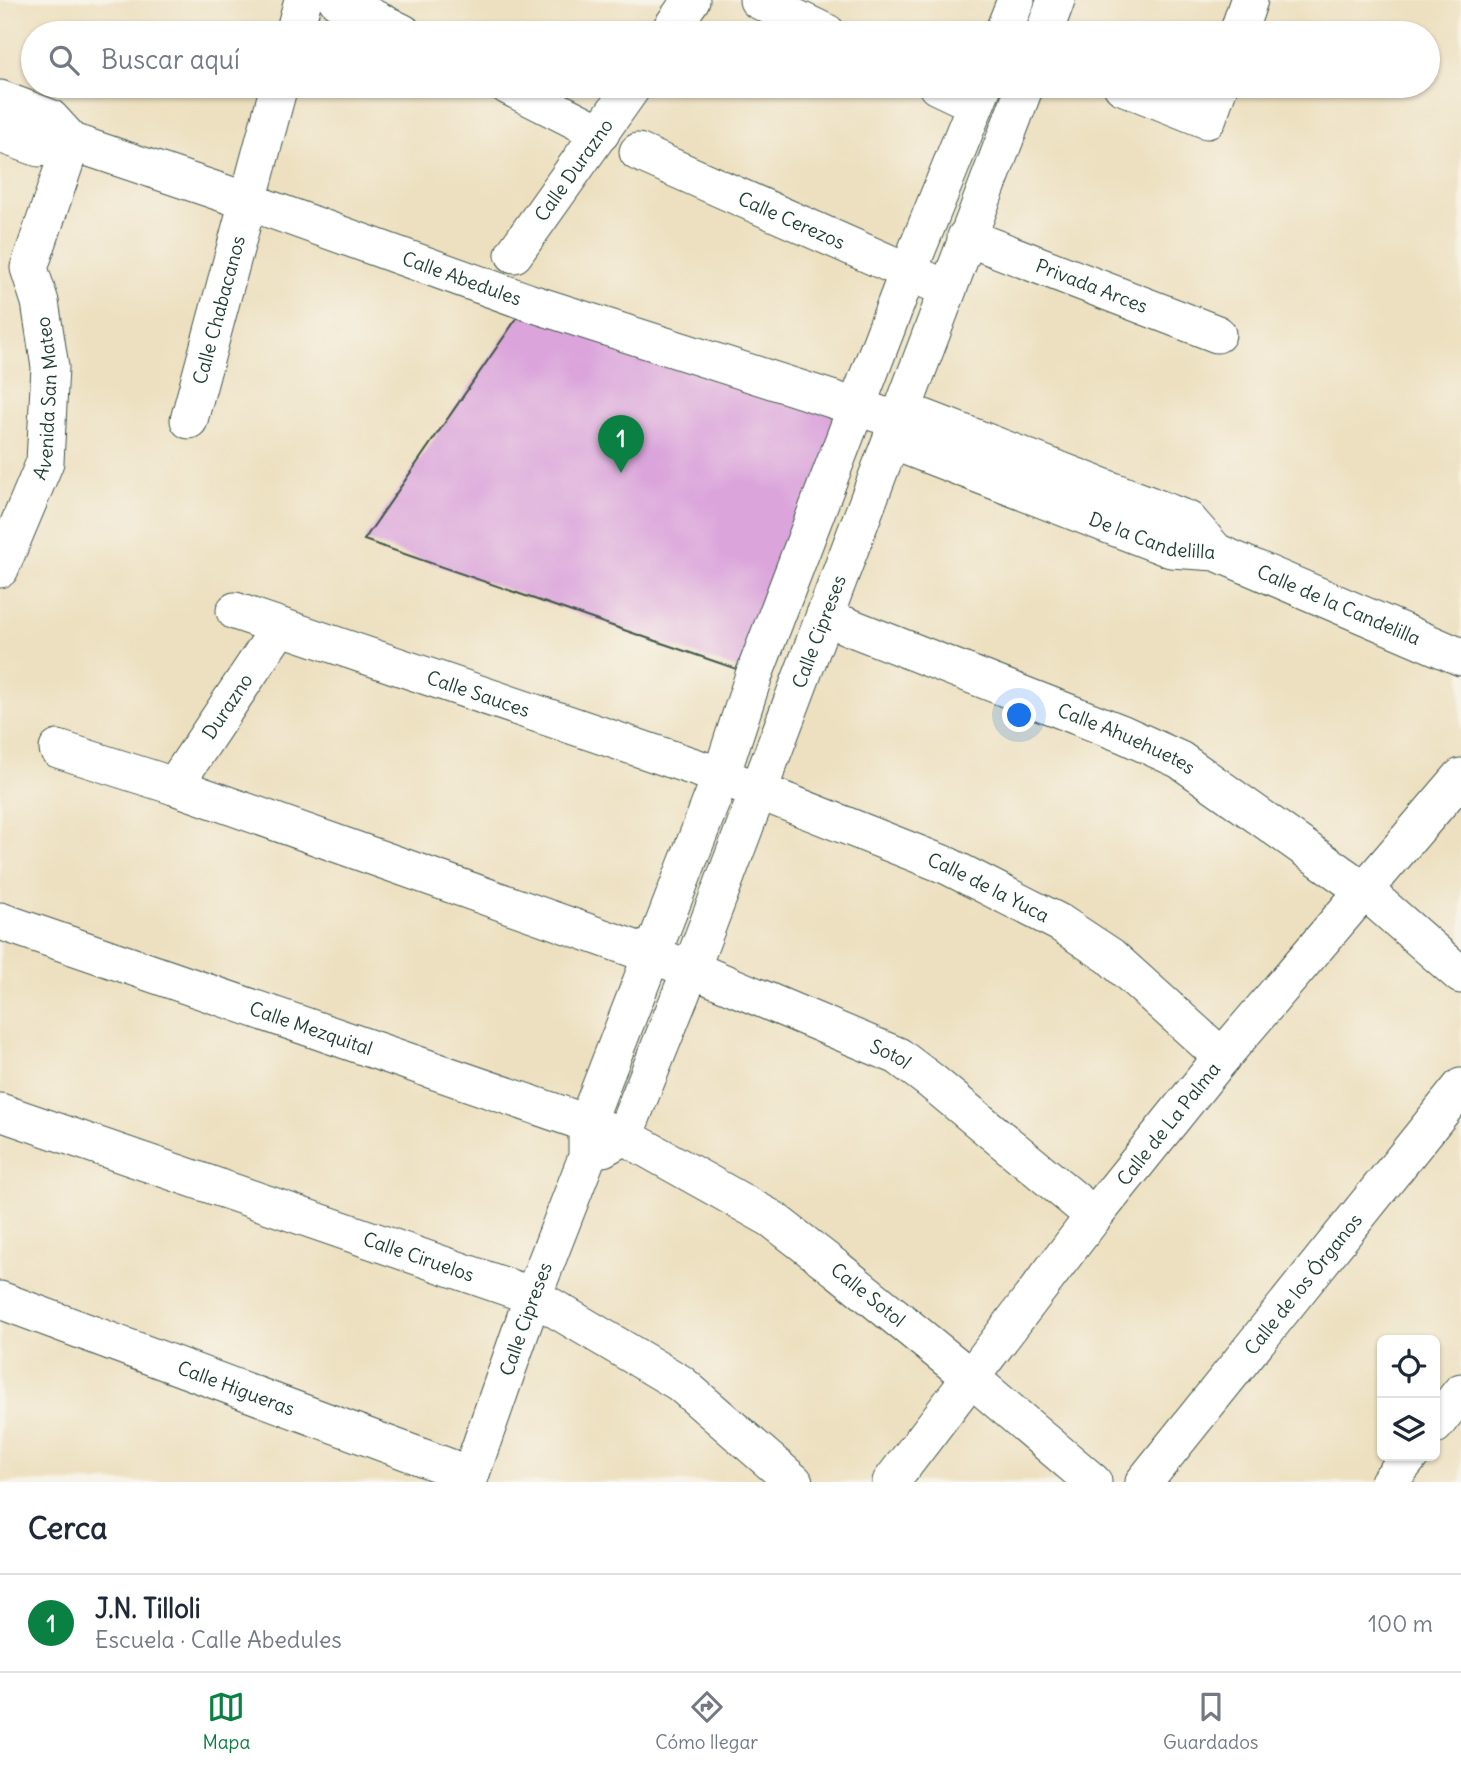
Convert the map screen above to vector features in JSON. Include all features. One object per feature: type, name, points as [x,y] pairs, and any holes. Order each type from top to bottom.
[{"type":"street","points":[[297,21],[303,0]]},
{"type":"street","points":[[337,0],[379,21]]},
{"type":"street","points":[[676,21],[691,0]]},
{"type":"street","points":[[758,0],[802,21]]},
{"type":"street","points":[[1008,21],[1016,0]]},
{"type":"street","points":[[1048,21],[1056,0]]},
{"type":"street","points":[[1242,21],[1250,0]]},
{"type":"street","name":"Calle Chabacanos","points":[[189,420],[276,98]]},
{"type":"street","points":[[532,98],[601,133]]},
{"type":"street","name":"Calle Durazno","points":[[514,254],[625,98]]},
{"type":"street","name":"Calle Cipreses","points":[[468,1482],[652,955],[721,776],[754,675],[908,272],[978,98]]},
{"type":"street","name":"Calle Cipreses","points":[[624,1136],[691,969],[1020,98]]},
{"type":"street","points":[[1152,98],[1207,120],[1215,98]]},
{"type":"street","points":[[0,99],[50,118],[72,142]]},
{"type":"street","points":[[0,134],[39,148],[72,142]]},
{"type":"street","name":"Calle Abedules","points":[[72,142],[247,201],[528,302],[857,406]]},
{"type":"street","name":"Avenida San Mateo","points":[[0,569],[45,462],[50,366],[40,302],[29,268],[72,142]]},
{"type":"street","name":"Calle Cerezos","points":[[638,152],[946,289]]},
{"type":"street","name":"Privada Arces","points":[[966,237],[1217,334]]},
{"type":"street","name":"De la Candelilla","points":[[857,406],[897,420],[924,418],[1188,520],[1216,552]]},
{"type":"street","name":"Calle de la Candelilla","points":[[1216,552],[1461,657]]},
{"type":"street","name":"Calle Sauces","points":[[236,611],[721,776]]},
{"type":"street","name":"Calle Ahuehuetes","points":[[824,617],[1123,734],[1180,760],[1364,891],[1461,975]]},
{"type":"street","name":"Durazno","points":[[174,786],[280,627]]},
{"type":"street","points":[[58,748],[174,786],[652,955]]},
{"type":"street","name":"Calle de la Yuca","points":[[721,776],[948,866],[1060,923],[1110,956],[1222,1057]]},
{"type":"street","name":"Calle de La Palma","points":[[891,1482],[1094,1216],[1222,1057],[1461,778]]},
{"type":"street","name":"Calle Mezquital","points":[[0,921],[587,1140]]},
{"type":"street","name":"Sotol","points":[[652,955],[898,1056],[1094,1216]]},
{"type":"street","name":"Calle de los Órganos","points":[[1144,1482],[1461,1087]]},
{"type":"street","name":"Calle Ciruelos","points":[[0,1112],[533,1296],[680,1383],[794,1482]]},
{"type":"street","points":[[587,1140],[624,1136]]},
{"type":"street","name":"Calle Sotol","points":[[624,1136],[772,1219],[971,1378],[1093,1482]]},
{"type":"street","name":"Calle Higueras","points":[[0,1300],[451,1468],[468,1482]]},
{"type":"street","points":[[1440,1419],[1461,1392]]},
{"type":"street","points":[[1390,1482],[1406,1461]]},
{"type":"building","points":[[528,302],[857,406],[754,675],[364,540]]},
{"type":"place","name":"J.N. Tilloli","points":[[621,473]]}]
